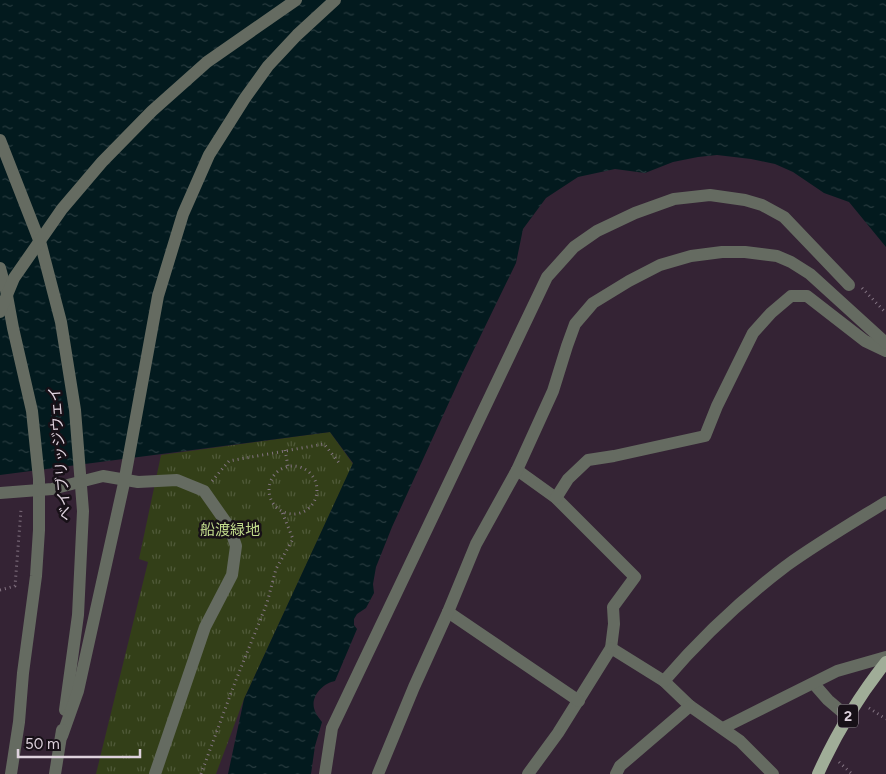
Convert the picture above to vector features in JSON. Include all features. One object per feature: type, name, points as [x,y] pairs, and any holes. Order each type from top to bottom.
[{"type":"main road","name":"2","points":[[818,774],[828,751],[848,717],[886,662]]},
{"type":"street","points":[[0,312],[14,278],[62,209],[102,162],[152,111],[207,62],[296,0]]},
{"type":"street","points":[[62,736],[78,691],[131,446],[158,296],[183,214],[209,155],[245,98],[268,66],[297,35],[335,0]]},
{"type":"street","name":"ベイブリッジウェイ","points":[[0,140],[42,245],[61,322],[75,410],[84,511],[78,615],[55,774]]},
{"type":"street","points":[[324,774],[332,728],[336,719],[547,278],[574,247],[597,231],[635,213],[674,199],[710,194],[746,200],[762,205],[784,217],[849,286]]},
{"type":"street","points":[[378,774],[476,544],[516,470],[553,391],[575,324],[593,304],[629,281],[660,265],[692,256],[722,252],[745,252],[778,256],[810,274],[886,343]]},
{"type":"street","name":"ベイブリッジウェイ","points":[[0,268],[32,411],[39,479],[36,576],[11,774]]},
{"type":"street","points":[[556,498],[568,479],[588,460],[705,436],[717,406],[753,333],[771,313],[791,296],[807,296],[865,341],[886,351]]},
{"type":"street","points":[[516,470],[556,498],[635,577],[613,607],[614,624],[611,648],[558,733],[528,774]]},
{"type":"street","points":[[0,493],[52,489],[103,476],[138,482],[177,480],[204,491],[230,528],[236,546],[232,575],[205,627],[155,774]]},
{"type":"street","points":[[664,681],[694,647],[785,567],[830,536],[886,502]]},
{"type":"street","points":[[448,612],[579,701]]},
{"type":"street","points":[[611,648],[664,681],[690,706],[740,741],[773,774]]},
{"type":"street","points":[[723,728],[837,672],[886,657]]},
{"type":"street","points":[[814,684],[828,700],[848,717]]},
{"type":"street","points":[[616,774],[620,766],[690,706]]},
{"type":"path","points":[[849,286],[855,281],[886,313]]},
{"type":"path","points":[[204,491],[230,460],[285,449],[324,444],[340,464]]},
{"type":"path","points":[[285,449],[288,466]]},
{"type":"path","points":[[201,774],[267,603],[276,569],[293,539],[282,512],[273,504],[269,493],[270,481],[277,472],[288,466],[300,466],[310,472],[317,482],[318,493],[313,504],[304,512],[293,515],[282,512]]},
{"type":"path","points":[[0,590],[15,586],[22,510]]},
{"type":"path","points":[[858,701],[886,719]]},
{"type":"green space","name":"船渡緑地","points":[[330,432],[353,464],[244,699],[216,774],[96,774],[148,562],[139,559],[161,455]]},
{"type":"water","points":[[0,0],[886,0],[886,247],[849,202],[824,193],[793,172],[775,164],[751,159],[717,155],[673,162],[645,173],[615,169],[578,177],[546,198],[523,229],[516,263],[462,374],[392,527],[376,567],[373,584],[374,593],[366,608],[357,614],[354,619],[354,625],[357,629],[335,681],[323,687],[316,694],[314,699],[315,710],[322,722],[315,746],[311,774],[228,774],[244,699],[353,463],[330,432],[0,475]]}]
